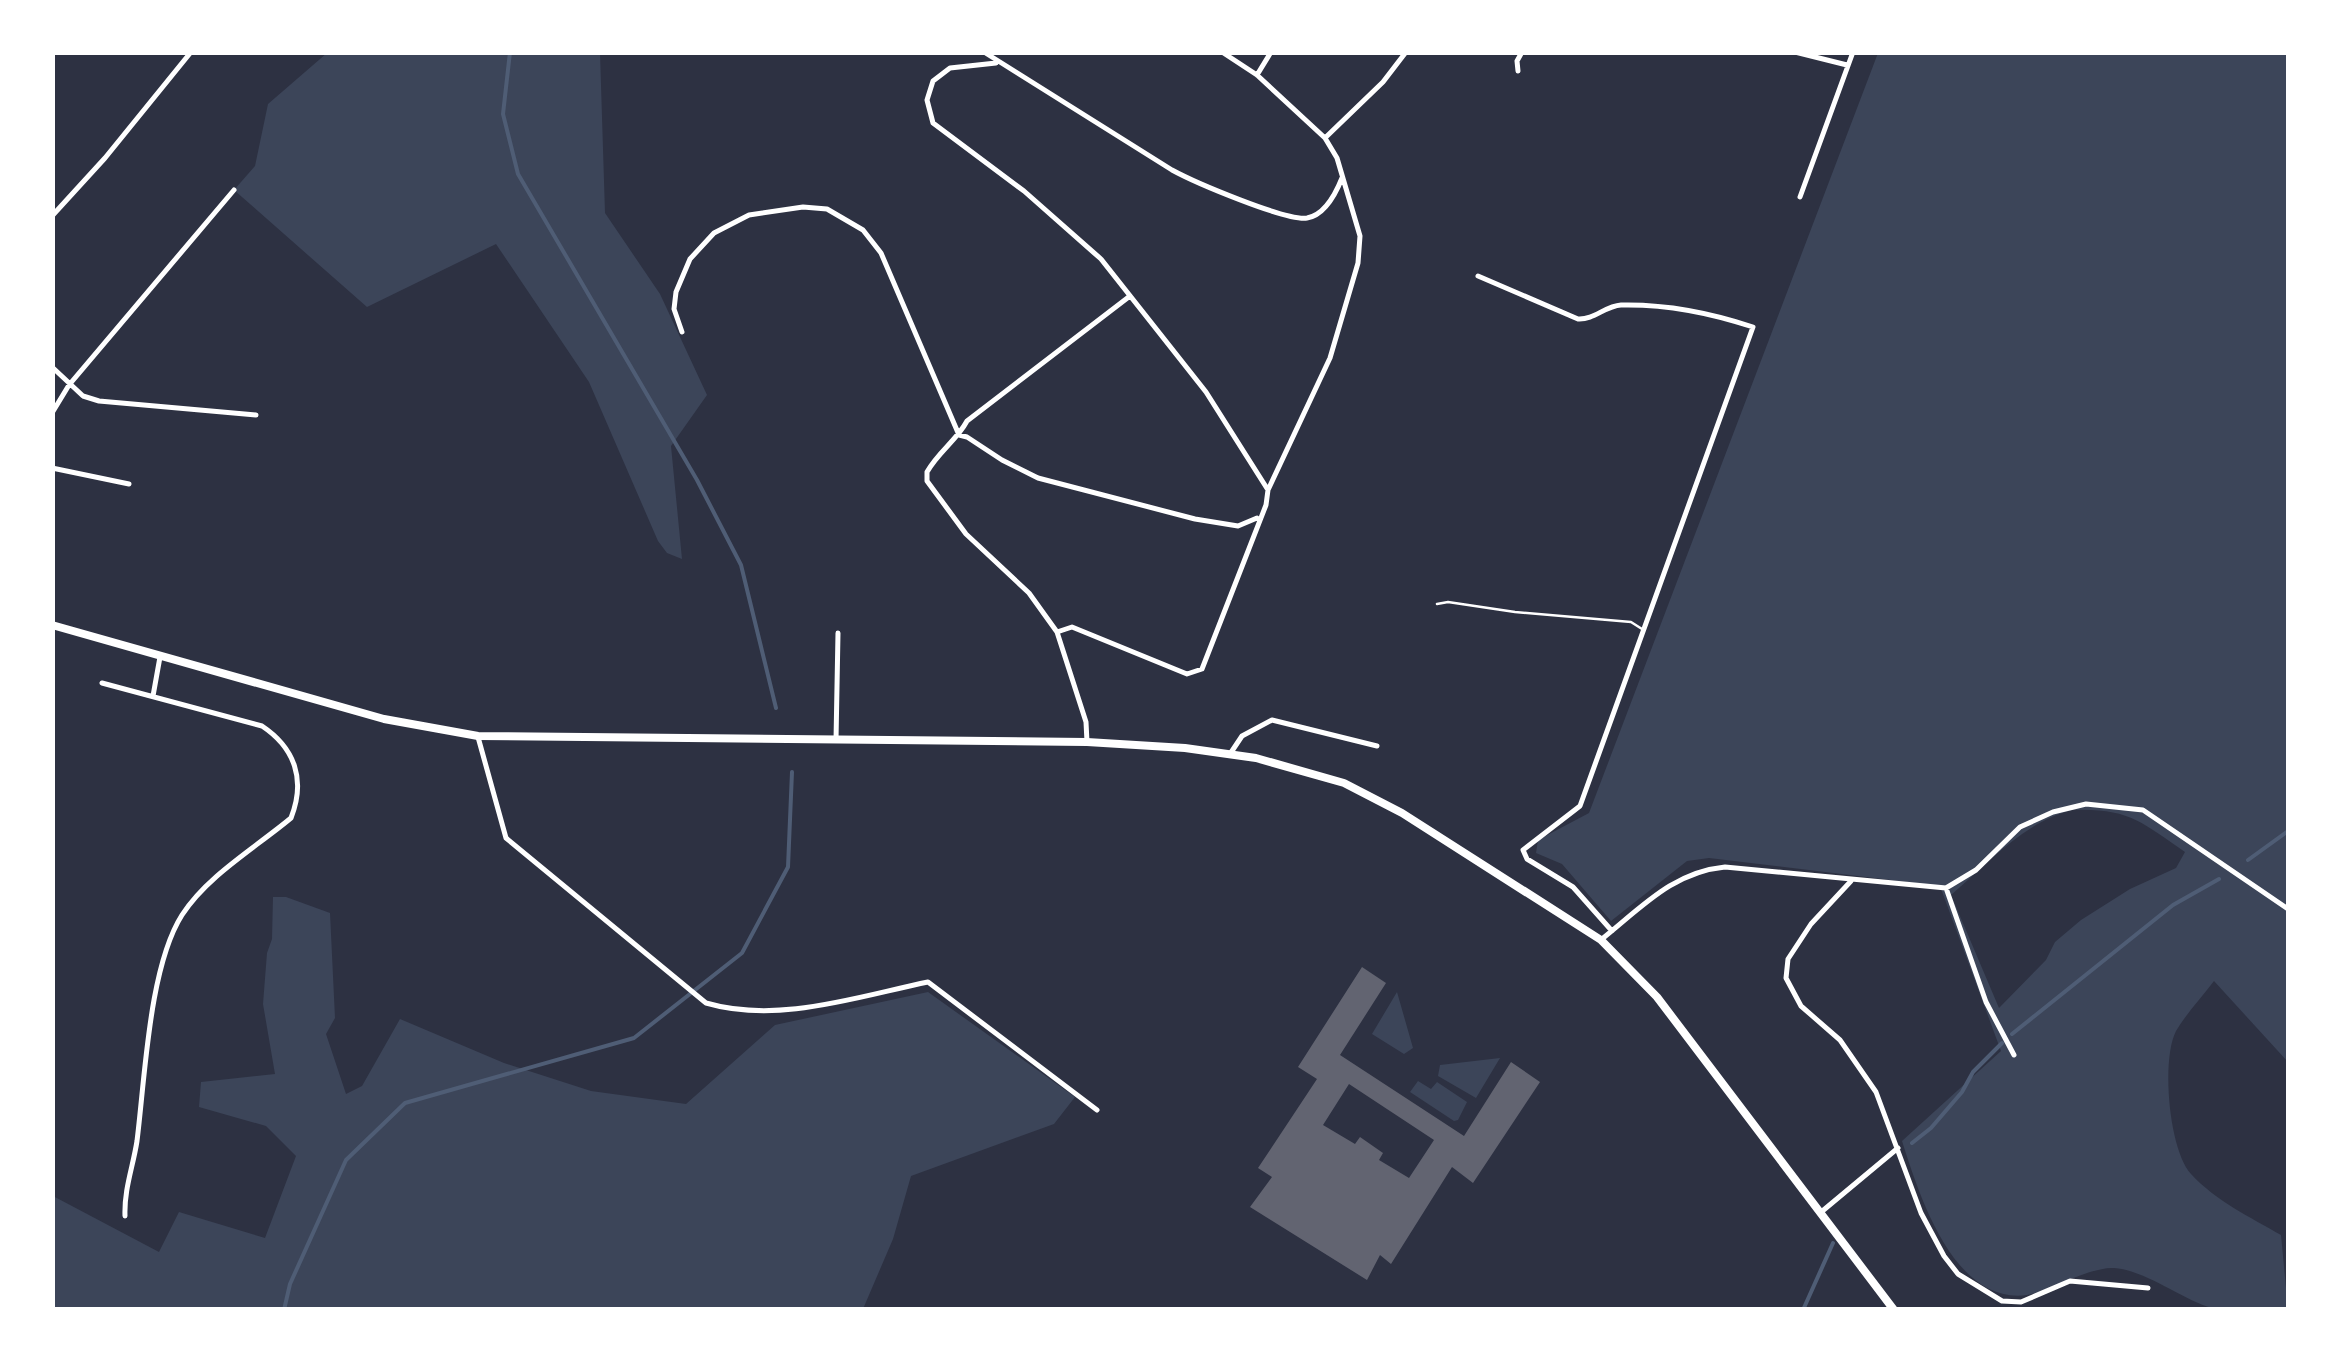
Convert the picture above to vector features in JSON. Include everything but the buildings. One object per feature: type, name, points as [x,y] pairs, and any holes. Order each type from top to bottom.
[{"type":"main road","points":[[52,625],[384,719],[478,736],[1087,742],[1186,748],[1256,758],[1344,783],[1416,822],[1601,940],[1656,997],[1894,1310]]},
{"type":"street","points":[[52,216],[106,158],[192,52]]},
{"type":"street","points":[[984,52],[996,63],[1194,182],[1284,214],[1305,218],[1321,212],[1342,177]]},
{"type":"street","points":[[1057,632],[1072,627],[1188,674],[1202,669],[1266,505],[1268,490],[1330,358],[1358,263],[1360,236],[1337,158],[1325,138],[1257,75],[1222,52]]},
{"type":"street","points":[[1257,75],[1271,52]]},
{"type":"street","points":[[1325,138],[1383,82],[1406,52]]},
{"type":"street","points":[[1518,71],[1516,61],[1522,52]]},
{"type":"street","points":[[1795,52],[1848,65]]},
{"type":"street","points":[[1800,197],[1852,52]]},
{"type":"street","points":[[996,63],[950,68],[933,81],[927,100],[932,122],[1024,192],[1088,248],[1206,392],[1268,490]]},
{"type":"street","points":[[52,413],[69,385],[234,190]]},
{"type":"street","points":[[682,332],[674,309],[676,292],[690,259],[714,234],[749,216],[803,207],[826,209],[863,230],[881,252],[959,435],[1038,478],[1238,526],[1259,517]]},
{"type":"street","points":[[1478,276],[1578,319],[1586,320],[1618,305],[1712,314],[1753,327],[1580,806],[1523,850],[1526,859],[1573,888],[1612,930]]},
{"type":"street","points":[[1087,742],[1086,722],[1057,632],[1029,593],[966,534],[927,481],[930,464],[959,435],[967,421],[1130,296]]},
{"type":"street","points":[[52,367],[84,396],[99,400],[256,415]]},
{"type":"street","points":[[52,468],[128,484]]},
{"type":"street","points":[[836,741],[838,632]]},
{"type":"street","points":[[153,696],[160,654]]},
{"type":"street","points":[[102,682],[262,726],[279,737],[291,752],[298,772],[298,800],[291,818],[196,896],[170,936],[159,973],[136,1146],[124,1192],[125,1216]]},
{"type":"street","points":[[1230,754],[1242,736],[1272,720],[1376,746]]},
{"type":"street","points":[[478,736],[506,838],[706,1002],[732,1010],[797,1009],[928,982],[1097,1110]]},
{"type":"street","points":[[1601,940],[1685,875],[1702,870],[1725,868],[1946,888],[1976,870],[2020,828],[2054,812],[2086,804],[2143,810],[2288,908]]},
{"type":"street","points":[[1851,881],[1796,947],[1788,959],[1786,978],[1801,1006],[1840,1040],[1876,1092],[1932,1236],[1958,1274],[2002,1301],[2021,1302],[2070,1281],[2148,1288]]},
{"type":"street","points":[[1946,888],[1986,1002],[2014,1055]]},
{"type":"street","points":[[1820,1212],[1898,1148]]},
{"type":"lane","points":[[1437,604],[1448,602],[1632,622],[1644,631]]},
{"type":"shaded area","points":[[327,53],[600,53],[605,213],[660,294],[707,395],[671,446],[682,559],[667,553],[658,541],[589,382],[496,244],[367,307],[234,190],[255,166],[268,104]]},
{"type":"shaded area","points":[[1878,53],[2288,53],[2288,1062],[2214,981],[2176,1031],[2168,1083],[2177,1146],[2191,1174],[2222,1200],[2281,1235],[2288,1309],[2221,1310],[2138,1274],[2114,1268],[2094,1271],[2027,1295],[2001,1293],[1979,1283],[1959,1265],[1943,1242],[1918,1189],[1902,1141],[2001,1051],[1940,886],[1709,858],[1687,861],[1611,921],[1562,864],[1536,853],[1538,840],[1589,813]],"holes":[[[2072,810],[2133,819],[2185,852],[2176,868],[2130,889],[2081,920],[2055,942],[2046,960],[1999,1008],[1951,895],[2007,845],[2038,824]]]},
{"type":"shaded area","points":[[273,897],[286,897],[330,913],[335,1018],[326,1034],[346,1094],[362,1086],[400,1019],[504,1063],[591,1091],[686,1104],[775,1025],[928,992],[1075,1097],[1054,1124],[911,1176],[893,1239],[863,1309],[53,1309],[53,1196],[159,1252],[179,1212],[265,1238],[296,1156],[266,1126],[199,1107],[201,1082],[275,1074],[263,1004]]},
{"type":"shaded area","points":[[1397,992],[1413,1048],[1404,1054],[1372,1034]]},
{"type":"shaded area","points":[[1500,1058],[1476,1098],[1438,1076],[1440,1065]]},
{"type":"shaded area","points":[[1418,1081],[1431,1089],[1437,1082],[1467,1102],[1458,1120],[1410,1092]]},
{"type":"waterway","points":[[510,52],[503,114],[518,174],[697,480],[741,565],[776,708]]},
{"type":"waterway","points":[[284,1310],[290,1284],[346,1160],[405,1103],[634,1038],[742,953],[788,867],[792,772]]},
{"type":"waterway","points":[[2248,860],[2288,831]]},
{"type":"waterway","points":[[2012,1034],[2173,905],[2219,879]]},
{"type":"waterway","points":[[1912,1143],[1931,1128],[1962,1092],[1973,1072],[2002,1043]]},
{"type":"waterway","points":[[1803,1310],[1833,1243]]}]
